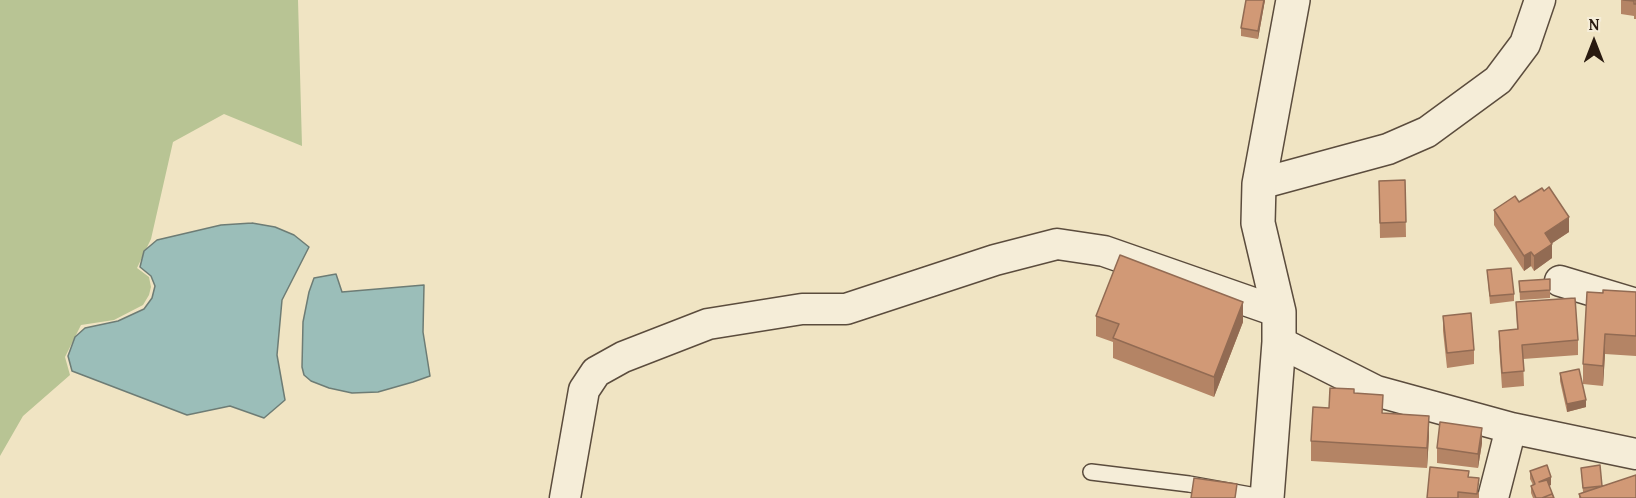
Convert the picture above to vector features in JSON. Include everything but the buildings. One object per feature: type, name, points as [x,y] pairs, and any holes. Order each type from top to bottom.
[{"type":"street","points":[[1267,498],[1279,327],[1258,223],[1259,184],[1293,0]]},
{"type":"street","points":[[1259,184],[1389,149],[1427,132],[1498,80],[1525,44],[1540,0]]},
{"type":"street","points":[[565,498],[585,390],[596,372],[623,357],[708,324],[802,309],[846,309],[995,260],[1057,244],[1104,251],[1279,327],[1376,391],[1511,428],[1636,454]]},
{"type":"street","points":[[1560,282],[1636,304]]},
{"type":"street","points":[[1493,498],[1511,428]]},
{"type":"lane","points":[[1091,472],[1189,484],[1267,498]]},
{"type":"green space","points":[[0,0],[298,0],[302,146],[224,114],[173,142],[151,239],[137,268],[149,277],[151,287],[149,295],[143,305],[114,320],[81,325],[65,357],[70,375],[23,416],[0,456]]},
{"type":"water","points":[[252,223],[275,227],[294,235],[309,247],[282,300],[277,355],[285,400],[264,418],[230,406],[187,415],[72,371],[68,356],[75,337],[85,328],[118,321],[144,309],[152,298],[155,286],[151,276],[140,267],[144,251],[157,240],[221,225]]},
{"type":"water","points":[[336,274],[342,292],[424,285],[423,332],[430,376],[378,392],[352,393],[329,388],[311,381],[304,375],[302,367],[303,322],[309,292],[314,278]]}]
